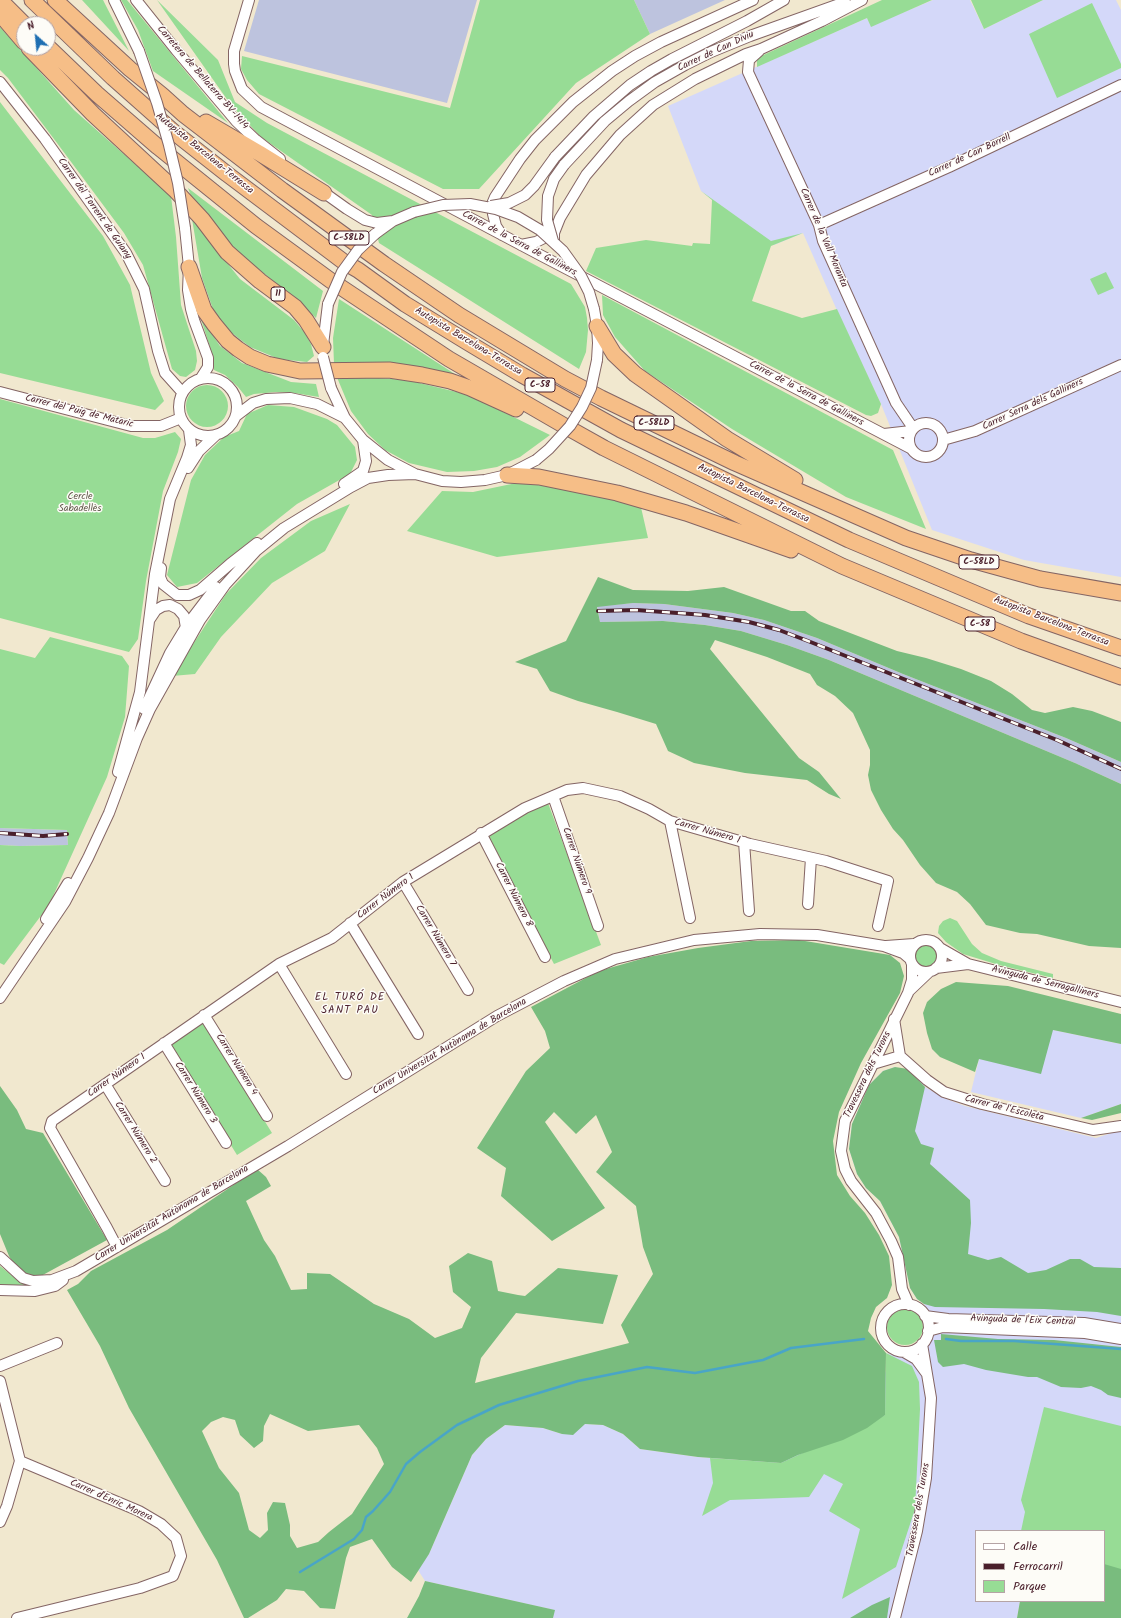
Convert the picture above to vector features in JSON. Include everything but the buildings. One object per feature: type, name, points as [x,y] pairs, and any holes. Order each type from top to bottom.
[{"type":"highway","points":[[0,0],[16,16]]},
{"type":"highway","name":"Autopista Barcelona-Terrassa","points":[[32,0],[113,78],[175,133],[227,174],[344,262],[358,270],[406,304],[522,375],[621,430],[836,534],[1029,616],[1121,648]]},
{"type":"highway","name":"C-58LD","points":[[55,0],[130,69],[183,114],[282,190],[384,264],[459,315],[565,379],[735,463],[906,538],[971,560],[1040,579],[1121,593]]},
{"type":"highway","points":[[0,14],[16,33]]},
{"type":"highway","name":"C-58","points":[[56,55],[97,94],[158,147],[256,226],[390,321],[448,359],[563,426],[842,566],[1022,641],[1121,677]]},
{"type":"highway","name":"11","points":[[37,56],[93,114],[175,190],[202,219],[227,252],[248,271],[295,307],[306,320],[323,352]]},
{"type":"highway","points":[[162,95],[324,193]]},
{"type":"highway","points":[[189,267],[204,310],[228,341],[250,357],[267,364],[300,371],[389,370],[422,374],[450,380],[505,403],[533,418],[563,426]]},
{"type":"highway","points":[[597,326],[614,354],[635,374],[752,454],[832,499],[856,516]]},
{"type":"highway","points":[[507,475],[540,477],[630,497],[686,513],[842,566]]},
{"type":"street","points":[[114,0],[139,51],[157,103],[178,183],[185,228],[189,267],[188,290],[191,309],[208,358],[208,366],[201,378]]},
{"type":"street","name":"Carretera de Bellaterra BV-1414","points":[[136,0],[236,121],[256,140],[324,193],[365,220],[377,223],[393,221]]},
{"type":"street","name":"Carrer de la Serra de Galliners","points":[[249,0],[234,52],[234,64],[242,89],[256,103],[502,235],[910,448]]},
{"type":"street","points":[[502,235],[496,226],[493,214],[492,204],[495,197],[520,159],[552,121],[594,84],[629,60],[661,42],[753,0]]},
{"type":"street","name":"Carrer de Can Diviu","points":[[486,206],[509,203],[525,195],[534,186],[555,157],[594,116],[640,78],[672,59],[747,21],[784,0]]},
{"type":"street","name":"Carrer de Can Diviu","points":[[569,270],[554,240],[547,220],[548,196],[554,179],[564,165],[605,121],[655,82],[685,65],[750,36],[852,0]]},
{"type":"street","name":"Carrer de Can Diviu","points":[[554,237],[567,204],[586,175],[611,144],[654,105],[695,79],[862,0]]},
{"type":"street","name":"Carrer de la Vall Moranta","points":[[761,49],[749,60],[748,72],[819,225],[823,241],[894,398],[912,429]]},
{"type":"street","name":"Carrer del Torrent de Guiany","points":[[0,82],[45,139],[126,253],[144,289],[158,351],[165,372],[182,392]]},
{"type":"street","name":"Carrer de Can Borrell","points":[[819,225],[949,167],[1121,85]]},
{"type":"street","points":[[457,211],[478,207],[495,197]]},
{"type":"street","points":[[470,204],[486,206],[518,217],[554,237],[581,276],[589,292],[597,326],[598,343],[597,360],[590,388],[582,407],[570,426],[549,449],[536,460],[507,475],[485,480],[461,482],[442,481],[415,474],[388,460],[363,440],[345,418],[330,388],[323,352],[328,304],[334,287],[358,250],[375,234],[393,221],[414,212],[443,205],[470,204]]},
{"type":"street","points":[[521,245],[554,237]]},
{"type":"street","name":"Carrer Serra dels Galliners","points":[[943,440],[975,431],[1121,365]]},
{"type":"street","points":[[0,986],[66,886],[104,810],[118,772],[140,692],[148,623],[159,578],[174,500],[186,472],[199,452],[216,435],[231,425],[236,416],[238,408],[233,390],[218,379],[209,377],[201,378],[188,384],[182,392],[178,410],[180,418],[189,430],[196,434],[205,436],[216,435]]},
{"type":"street","name":"Carrer del Puig de Mataric","points":[[0,392],[131,426],[161,426],[180,418]]},
{"type":"street","points":[[236,416],[253,402],[266,399],[290,398],[317,404],[345,418]]},
{"type":"street","points":[[884,434],[912,429],[923,422],[933,424],[939,428],[943,440],[939,451],[933,456],[919,456],[910,448],[908,436],[912,429]]},
{"type":"street","points":[[159,578],[170,499],[187,458],[190,445],[189,430]]},
{"type":"street","points":[[363,440],[366,456],[366,474]]},
{"type":"street","points":[[159,578],[177,595],[189,595],[200,590],[230,564],[283,523],[351,480],[366,474],[415,474]]},
{"type":"street","points":[[0,998],[65,902],[109,813],[150,709],[200,620],[225,585],[257,550],[284,528],[366,474]]},
{"type":"street","points":[[118,772],[127,754],[150,694],[186,620],[257,543]]},
{"type":"street","points":[[141,730],[144,717],[161,679],[185,636],[186,620],[178,609],[170,605],[162,606],[153,613],[148,623]]},
{"type":"street","name":"Carrer Número 1","points":[[117,1247],[50,1128],[52,1121],[279,964],[332,938],[403,882],[481,833],[525,808],[567,790],[583,788],[620,796],[649,809],[670,821],[744,842],[811,858],[888,881],[878,926]]},
{"type":"street","name":"Carrer Número 9","points":[[553,796],[598,926]]},
{"type":"street","points":[[670,821],[690,918]]},
{"type":"street","name":"Carrer Número 8","points":[[481,833],[545,957]]},
{"type":"street","points":[[744,842],[749,911]]},
{"type":"street","points":[[808,904],[811,858]]},
{"type":"street","name":"Carrer Número 7","points":[[403,882],[468,990]]},
{"type":"street","points":[[350,923],[418,1034]]},
{"type":"street","name":"Carrer Universitat Autònoma de Barcelona","points":[[0,1290],[35,1291],[44,1290],[55,1286],[76,1271],[282,1149],[497,1016],[564,981],[616,959],[694,940],[760,934],[817,935],[884,946],[903,953],[911,962]]},
{"type":"street","points":[[928,939],[936,943],[940,948],[942,959],[933,970],[919,971],[911,962],[910,950],[914,944],[922,940],[928,939]]},
{"type":"street","name":"Carrer Universitat Autònoma de Barcelona","points":[[884,946],[914,944]]},
{"type":"street","name":"Avinguda de Serragalliners","points":[[940,948],[968,964],[1121,1002]]},
{"type":"street","name":"Travessera dels Turons","points":[[909,1305],[902,1289],[898,1257],[891,1241],[876,1213],[851,1181],[845,1169],[841,1151],[845,1121],[908,993],[912,980],[911,962]]},
{"type":"street","points":[[279,964],[346,1074]]},
{"type":"street","name":"Avinguda de Serragalliners","points":[[933,970],[968,964]]},
{"type":"street","name":"Travessera dels Turons","points":[[908,993],[933,970]]},
{"type":"street","name":"Carrer Número 4","points":[[204,1015],[267,1116]]},
{"type":"street","points":[[873,1064],[900,1056],[894,1019]]},
{"type":"street","name":"Carrer Número 3","points":[[164,1043],[226,1143]]},
{"type":"street","name":"Carrer de l'Escoleta","points":[[900,1056],[927,1080],[944,1092],[959,1098],[1093,1130],[1121,1126]]},
{"type":"street","name":"Carrer Número 2","points":[[105,1084],[165,1181]]},
{"type":"street","name":"Carrer Universitat Autònoma de Barcelona","points":[[0,1257],[23,1278],[33,1281],[52,1280],[76,1271]]},
{"type":"street","points":[[893,1307],[901,1304],[909,1305],[920,1309],[925,1316],[928,1323],[928,1331],[922,1344],[917,1349],[904,1352],[895,1350],[889,1346],[882,1334],[882,1320],[887,1312],[897,1303],[902,1289]]},
{"type":"street","name":"Avinguda de l'Eix Central","points":[[925,1316],[948,1319],[1084,1323],[1121,1330]]},
{"type":"street","name":"Avinguda de l'Eix Central","points":[[928,1331],[943,1327],[1085,1332],[1121,1339]]},
{"type":"street","points":[[0,1366],[57,1343]]},
{"type":"street","name":"Travessera dels Turons","points":[[896,1618],[918,1531],[926,1478],[931,1398],[922,1344]]},
{"type":"street","name":"Travessera dels Turons","points":[[904,1352],[916,1359],[928,1376]]},
{"type":"street","points":[[0,1381],[20,1461],[7,1506],[0,1522]]},
{"type":"street","name":"Carrer d'Enric Morera","points":[[17,1618],[140,1588],[173,1576],[181,1556],[176,1538],[161,1524],[139,1511],[20,1461]]},
{"type":"shaded area","points":[[259,0],[477,0],[447,103],[244,51]]},
{"type":"shaded area","points":[[634,0],[725,0],[650,34]]},
{"type":"shaded area","points":[[933,0],[970,0],[984,29],[1043,0],[1116,0],[1121,10],[1121,577],[1024,560],[932,530],[881,404],[839,315],[803,233],[774,245],[701,191],[668,106],[867,18],[871,26]]},
{"type":"shaded area","points":[[633,603],[664,604],[733,613],[764,620],[817,638],[903,674],[1066,738],[1121,762],[1121,784],[1075,763],[829,660],[787,645],[741,631],[705,625],[663,621],[600,622],[597,606]]},
{"type":"shaded area","points":[[0,828],[67,830],[68,845],[0,845]]},
{"type":"shaded area","points":[[1053,1030],[1121,1044],[1121,1104],[1081,1118],[971,1092],[979,1059]]},
{"type":"shaded area","points":[[895,1067],[919,1079],[925,1087],[944,1098],[965,1106],[1096,1138],[1121,1130],[1121,1588],[1105,1530],[975,1530],[975,1602],[1020,1602],[1017,1618],[553,1618],[554,1610],[425,1581],[418,1570],[429,1554],[472,1455],[486,1439],[505,1425],[543,1428],[562,1434],[585,1424],[603,1425],[623,1434],[640,1449],[698,1457],[781,1463],[887,1371],[886,1353],[904,1358],[916,1353],[933,1339],[931,1321],[924,1304],[917,1299],[910,1288],[899,1237],[880,1201],[866,1188],[857,1174],[849,1149],[852,1124],[869,1085],[883,1071]]},
{"type":"green space","points":[[82,0],[103,0],[129,51],[119,40]]},
{"type":"green space","points":[[121,0],[127,0],[228,123],[153,71],[138,30]]},
{"type":"green space","points":[[157,0],[218,60],[235,102],[267,123],[571,284],[585,307],[587,318],[588,330],[586,352],[579,369],[379,243],[372,215],[261,137],[231,105]]},
{"type":"green space","points":[[480,0],[634,0],[650,34],[576,83],[479,189],[443,189],[259,94],[247,80],[241,69],[242,56],[450,108]]},
{"type":"green space","points":[[882,0],[932,0],[871,27],[867,18],[757,67],[757,58]]},
{"type":"green space","points":[[971,0],[1043,0],[984,29]]},
{"type":"green space","points":[[1092,3],[1121,64],[1121,68],[1057,98],[1029,34]]},
{"type":"green space","points":[[0,27],[16,45],[16,56],[26,56],[74,110],[171,196],[176,237],[181,305],[196,351],[197,361],[195,370],[186,377],[180,376],[172,369],[143,265],[124,233],[8,78],[0,70]]},
{"type":"green space","points":[[0,102],[103,236],[130,285],[151,373],[164,401],[155,410],[0,373]]},
{"type":"green space","points":[[188,188],[323,291],[316,318],[298,301],[235,250],[191,196]]},
{"type":"green space","points":[[701,191],[771,241],[803,233],[771,246],[752,301],[802,318],[837,309],[881,404],[878,413],[871,416],[866,415],[586,271],[596,248],[646,240],[692,246],[693,243],[710,244],[712,200]]},
{"type":"green space","points":[[192,219],[240,279],[294,320],[305,333],[311,344],[314,356],[307,362],[279,359],[250,347],[228,330],[214,312],[202,278]]},
{"type":"green space","points":[[1106,272],[1114,288],[1098,295],[1090,279]]},
{"type":"green space","points":[[602,295],[893,450],[926,529],[846,497],[732,429],[645,371],[615,337],[603,315]]},
{"type":"green space","points":[[339,299],[461,378],[334,364],[333,338]]},
{"type":"green space","points":[[200,316],[220,346],[242,363],[291,382],[316,384],[319,397],[276,392],[254,394],[246,397],[225,375],[214,370],[214,360]]},
{"type":"green space","points":[[336,375],[407,380],[469,395],[550,435],[520,457],[497,467],[474,471],[447,472],[409,463],[385,450],[368,434],[351,411]]},
{"type":"green space","points":[[203,385],[211,385],[222,391],[228,402],[228,410],[222,421],[211,427],[203,427],[192,421],[186,410],[186,402],[192,391]]},
{"type":"green space","name":"Cercle Sabadellès","points":[[0,399],[143,438],[155,438],[175,432],[181,439],[178,452],[163,491],[146,581],[138,639],[129,652],[0,618]]},
{"type":"green space","points":[[268,405],[294,407],[327,419],[337,425],[355,447],[357,460],[350,474],[297,504],[197,583],[177,587],[167,575],[191,480],[205,455],[224,437],[239,431],[247,414]]},
{"type":"green space","points":[[521,482],[640,503],[648,538],[497,557],[407,531],[442,491],[473,492]]},
{"type":"green space","points":[[350,504],[325,551],[272,583],[221,637],[195,674],[172,676],[226,594],[261,558],[311,521]]},
{"type":"green space","points":[[598,577],[633,590],[688,591],[724,587],[791,611],[805,611],[819,621],[897,651],[961,669],[991,681],[1012,694],[1032,710],[1045,713],[1073,707],[1092,711],[1121,722],[1121,762],[1066,738],[903,674],[817,638],[764,620],[733,613],[664,604],[633,603],[597,607],[600,622],[663,621],[705,625],[741,631],[787,645],[829,660],[1075,763],[1121,784],[1121,948],[1089,946],[1037,934],[1020,933],[986,925],[970,904],[957,892],[936,883],[920,865],[903,840],[893,829],[871,790],[868,775],[870,750],[853,713],[835,696],[817,685],[810,674],[767,657],[715,640],[710,649],[799,758],[819,772],[841,799],[829,794],[807,780],[745,773],[694,763],[668,751],[656,724],[578,701],[550,691],[537,669],[515,662],[566,641]]},
{"type":"green space","points":[[50,637],[122,656],[129,666],[125,717],[107,777],[49,905],[4,965],[0,963],[0,845],[68,845],[67,830],[0,828],[0,649],[35,658]]},
{"type":"green space","points":[[548,803],[601,945],[554,964],[487,835],[523,814]]},
{"type":"green space","points":[[950,918],[957,921],[972,944],[982,953],[1001,961],[1053,974],[1053,978],[999,965],[963,954],[946,942],[938,933],[939,926],[943,921]]},
{"type":"green space","points":[[799,940],[890,955],[900,963],[904,976],[900,993],[861,1063],[839,1112],[833,1141],[837,1175],[850,1196],[865,1213],[879,1235],[889,1256],[892,1285],[887,1298],[876,1307],[871,1318],[868,1331],[886,1353],[885,1415],[867,1428],[843,1440],[798,1455],[781,1463],[698,1457],[640,1449],[623,1434],[603,1425],[585,1424],[573,1435],[562,1434],[543,1428],[505,1425],[486,1439],[472,1455],[429,1554],[411,1582],[392,1567],[372,1539],[350,1547],[346,1558],[335,1609],[320,1608],[304,1591],[286,1589],[277,1600],[248,1618],[244,1618],[217,1560],[129,1408],[100,1346],[67,1290],[78,1284],[91,1271],[167,1230],[257,1169],[266,1177],[271,1186],[246,1201],[264,1240],[275,1256],[291,1290],[307,1289],[307,1273],[330,1274],[374,1304],[409,1319],[435,1338],[462,1328],[471,1307],[453,1292],[449,1266],[468,1253],[492,1261],[498,1291],[518,1295],[525,1296],[558,1268],[618,1275],[603,1324],[516,1313],[481,1358],[475,1383],[629,1343],[621,1325],[653,1274],[643,1247],[636,1206],[596,1172],[612,1152],[596,1115],[576,1134],[554,1112],[545,1122],[605,1208],[552,1241],[501,1196],[506,1168],[477,1148],[526,1071],[550,1048],[545,1031],[531,1007],[599,971],[648,957],[698,948],[751,941]],"holes":[[[270,1414],[308,1431],[359,1425],[377,1448],[384,1464],[352,1514],[318,1542],[297,1548],[290,1536],[290,1525],[285,1503],[273,1502],[267,1513],[268,1530],[260,1538],[249,1530],[239,1493],[219,1468],[202,1431],[211,1422],[223,1417],[235,1420],[240,1435],[254,1448],[263,1441],[264,1426]]]},
{"type":"green space","points":[[926,945],[934,948],[937,956],[934,964],[926,967],[918,964],[915,956],[918,948]]},
{"type":"green space","points":[[956,982],[1008,986],[1121,1014],[1121,1044],[1053,1030],[1041,1074],[979,1059],[975,1072],[940,1057],[932,1049],[927,1033],[923,1013],[927,1002],[941,989]]},
{"type":"green space","points":[[203,1021],[272,1133],[237,1155],[169,1045]]},
{"type":"green space","points":[[895,1067],[908,1069],[925,1087],[915,1131],[921,1144],[934,1148],[930,1164],[970,1200],[971,1223],[968,1254],[988,1260],[1001,1257],[1028,1273],[1046,1270],[1070,1259],[1080,1259],[1094,1267],[1121,1268],[1121,1316],[1097,1312],[1044,1309],[935,1307],[924,1304],[917,1299],[910,1288],[899,1237],[880,1201],[866,1188],[857,1174],[849,1149],[852,1124],[869,1085],[883,1071]]},
{"type":"green space","points":[[0,1086],[17,1110],[26,1129],[43,1133],[107,1240],[41,1276],[31,1276],[22,1272],[15,1266],[0,1234]]},
{"type":"green space","points":[[1121,1104],[1121,1113],[1092,1120],[1081,1118]]},
{"type":"green space","points":[[0,1266],[19,1281],[38,1286],[0,1285]]},
{"type":"green space","points":[[909,1309],[918,1314],[922,1320],[922,1334],[918,1340],[909,1345],[901,1345],[892,1340],[888,1334],[887,1323],[892,1314],[898,1310]]},
{"type":"green space","points":[[941,1334],[998,1339],[1054,1340],[1121,1347],[1121,1398],[1108,1395],[1091,1386],[1081,1388],[1061,1387],[1037,1377],[1028,1377],[986,1370],[964,1364],[943,1367],[938,1362],[934,1340],[941,1340]]},
{"type":"green space","points":[[886,1353],[912,1366],[919,1382],[920,1409],[915,1509],[896,1567],[842,1599],[860,1529],[829,1511],[843,1484],[824,1474],[809,1497],[730,1500],[702,1516],[713,1483],[710,1458],[781,1463],[885,1415]]},
{"type":"green space","points":[[1044,1407],[1121,1426],[1121,1588],[1105,1583],[1105,1530],[1021,1530],[1025,1512],[1021,1500]]},
{"type":"green space","points":[[1105,1564],[1121,1569],[1121,1618],[1017,1618],[1020,1602],[1105,1602]]},
{"type":"green space","points":[[425,1581],[555,1610],[553,1618],[407,1618]]},
{"type":"green space","points":[[890,1597],[887,1618],[850,1618],[872,1605]]},
{"type":"waterway","points":[[300,1572],[354,1539],[362,1530],[366,1517],[390,1492],[406,1464],[420,1452],[457,1425],[499,1405],[578,1381],[647,1367],[695,1373],[763,1360],[791,1348],[864,1339]]},
{"type":"waterway","points":[[946,1339],[961,1341],[1014,1341],[1121,1349]]},
{"type":"railway","points":[[598,611],[636,610],[705,615],[749,622],[779,630],[1057,740],[1121,769]]},
{"type":"railway","points":[[0,833],[43,836],[67,834]]},
{"type":"district","name":"EL TURÓ DE SANT PAU","points":[[350,1004]]}]
